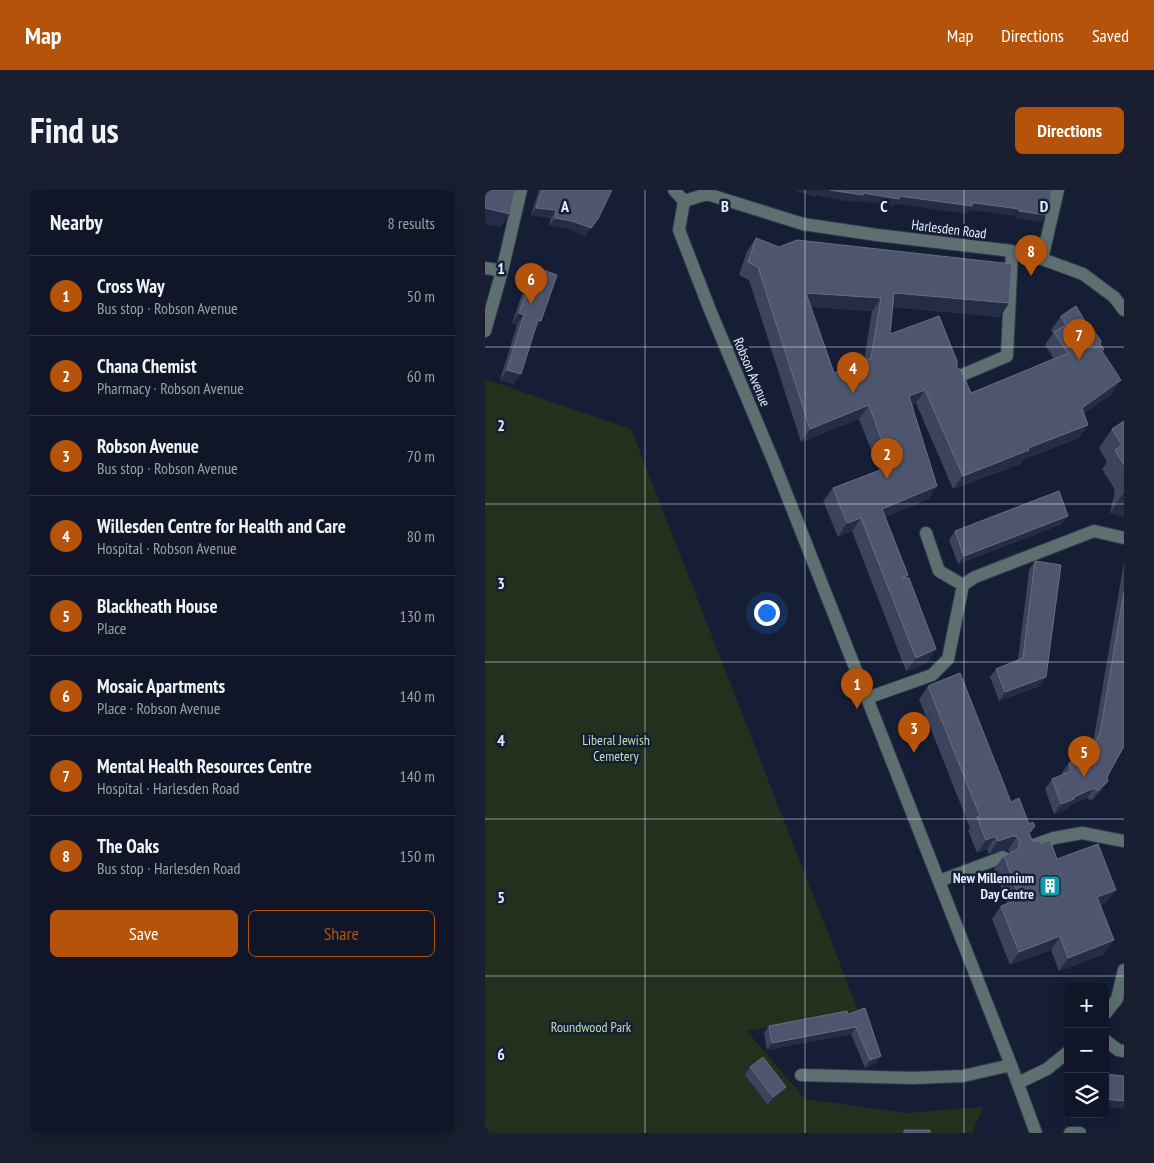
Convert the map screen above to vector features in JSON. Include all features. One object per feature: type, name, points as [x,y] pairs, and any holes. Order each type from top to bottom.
[{"type":"street","points":[[485,331],[487,318],[502,271],[521,190]]},
{"type":"street","points":[[674,190],[684,201]]},
{"type":"street","points":[[1042,259],[1057,190]]},
{"type":"street","name":"Harlesden Road","points":[[684,201],[707,194],[803,224],[1012,251],[1042,259],[1083,274],[1114,297],[1124,310]]},
{"type":"street","name":"Robson Avenue","points":[[684,201],[679,230],[710,310],[775,465],[1018,1083]]},
{"type":"street","points":[[955,378],[1007,356],[1012,251]]},
{"type":"street","points":[[485,268],[502,271]]},
{"type":"street","points":[[867,698],[932,674],[948,659],[963,585],[975,576],[1094,531],[1124,538]]},
{"type":"street","points":[[926,533],[939,571],[963,585]]},
{"type":"street","points":[[1029,847],[1053,838],[1082,833],[1124,841]]},
{"type":"street","points":[[939,881],[1003,857]]},
{"type":"street","points":[[1109,1009],[1117,999],[1124,974]]},
{"type":"street","points":[[1109,1043],[1118,1050],[1124,1051]]},
{"type":"street","points":[[1035,1133],[1018,1083],[1040,1073],[1064,1055]]},
{"type":"street","points":[[801,1075],[913,1078],[963,1076],[1011,1065]]},
{"type":"street","points":[[1070,1133],[1080,1133]]},
{"type":"green space","name":"Liberal Jewish Cemetery","points":[[485,379],[631,429],[858,1010],[747,1031],[805,1099],[907,1113],[983,1107],[972,1133],[485,1133]]},
{"type":"building","points":[[485,190],[515,190],[510,214],[485,208]]},
{"type":"building","points":[[542,190],[612,190],[598,219],[591,228],[572,221],[555,218],[556,210],[536,208]]},
{"type":"building","points":[[830,190],[1052,190],[1046,215],[975,203],[972,203],[972,206],[899,196],[899,199]]},
{"type":"building","points":[[756,238],[779,247],[797,240],[1012,264],[1009,303],[894,293],[890,334],[939,316],[957,361],[957,367],[962,372],[971,393],[1068,353],[1054,332],[1066,325],[1061,316],[1076,306],[1091,331],[1094,331],[1101,341],[1100,344],[1104,349],[1102,351],[1121,380],[1082,408],[1088,425],[963,476],[925,390],[909,396],[937,486],[882,509],[908,575],[902,578],[909,578],[936,649],[916,658],[861,518],[847,523],[833,488],[891,466],[869,405],[810,429],[758,267],[748,262]],"holes":[[[806,293],[881,298],[871,358],[834,373]]]},
{"type":"building","points":[[535,267],[557,275],[541,321],[538,320],[521,374],[507,370],[524,315],[519,313]]},
{"type":"building","points":[[1124,421],[1124,465],[1115,450],[1122,445],[1112,429]]},
{"type":"building","points":[[1059,491],[1068,516],[964,556],[955,531]]},
{"type":"building","points":[[1035,561],[1061,565],[1046,677],[1005,692],[996,669],[1023,658]]},
{"type":"building","points":[[1124,592],[1124,746],[1107,777],[1108,781],[1098,791],[1094,788],[1061,804],[1052,779],[1071,771],[1069,763],[1088,756],[1100,733]]},
{"type":"building","points":[[960,673],[1011,802],[1019,798],[1029,824],[1033,822],[1035,826],[1029,833],[1032,840],[1040,841],[1041,844],[1050,840],[1057,859],[1098,844],[1116,890],[1097,897],[1114,940],[1068,958],[1060,936],[1019,952],[1001,906],[1020,899],[1004,856],[1018,849],[1020,842],[1017,837],[1013,836],[998,841],[996,836],[986,840],[977,817],[980,816],[928,686]]},
{"type":"building","points":[[865,1008],[881,1056],[870,1060],[856,1027],[772,1043],[769,1026],[847,1011],[848,1014]]},
{"type":"building","points":[[763,1057],[786,1087],[773,1097],[750,1067]]},
{"type":"building","points":[[1109,1074],[1124,1076],[1124,1101],[1109,1099]]},
{"type":"building","points":[[904,1130],[930,1130],[930,1133],[904,1133]]},
{"type":"place","name":"The Oaks","points":[[1031,276]]},
{"type":"place","name":"Mosaic Apartments","points":[[531,304]]},
{"type":"place","name":"Mental Health Resources Centre","points":[[1079,360]]},
{"type":"place","name":"Willesden Centre for Health and Care","points":[[853,393]]},
{"type":"place","name":"Chana Chemist","points":[[887,479]]},
{"type":"place","name":"Cross Way","points":[[857,709]]},
{"type":"place","name":"Robson Avenue","points":[[914,753]]},
{"type":"place","name":"Blackheath House","points":[[1084,777]]},
{"type":"place","name":"New Millennium Day Centre","points":[[1050,886]]},
{"type":"park label","name":"Roundwood Park","points":[[591,1027]]}]
